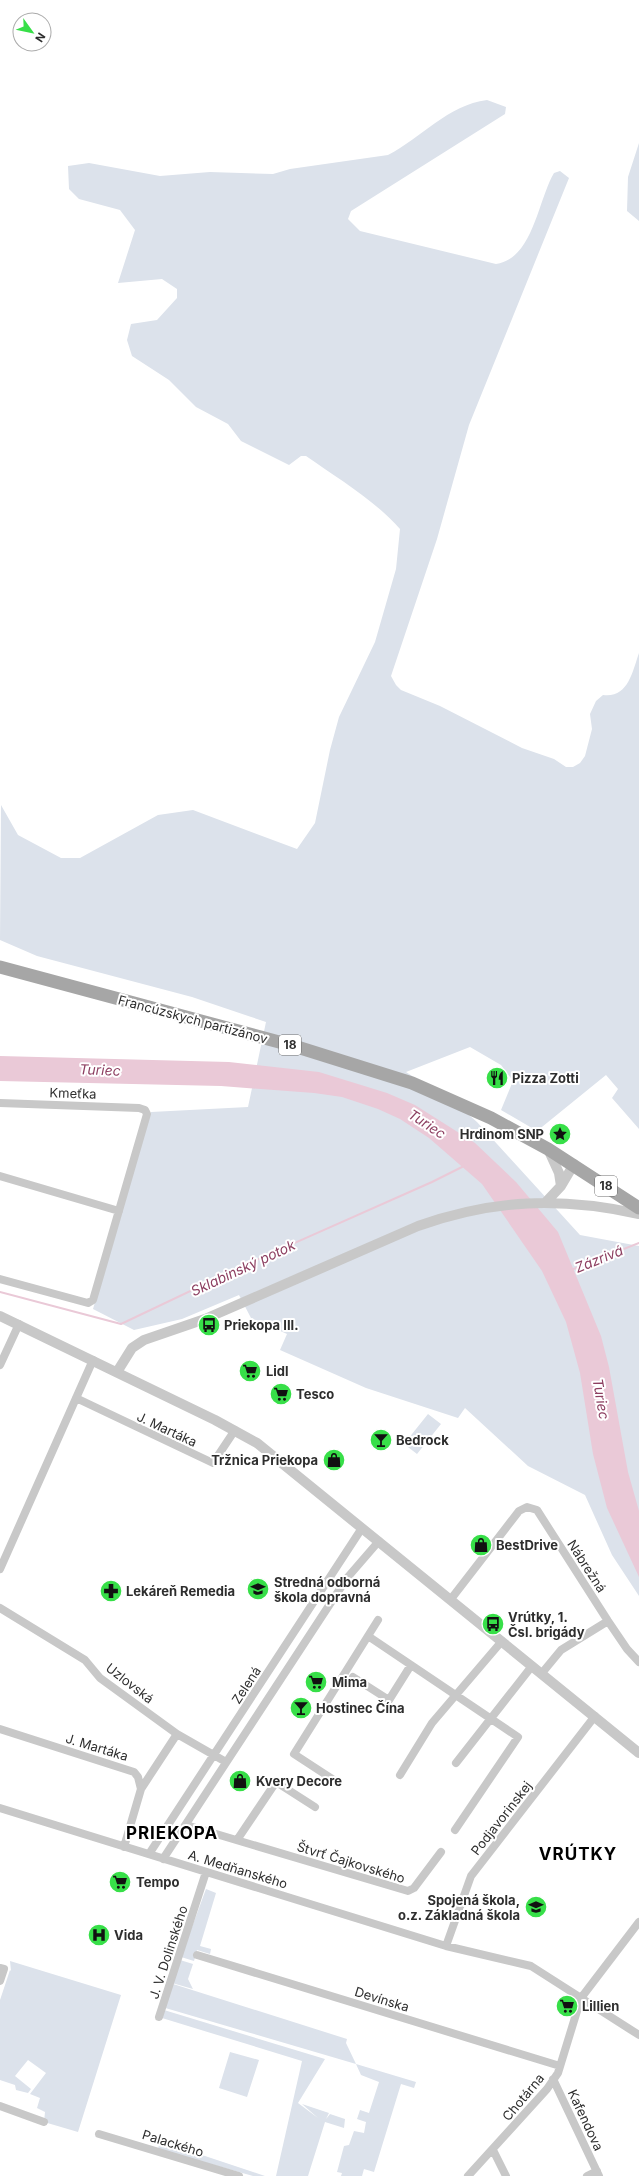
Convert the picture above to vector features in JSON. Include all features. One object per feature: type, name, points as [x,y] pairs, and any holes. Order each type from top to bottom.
[{"type":"main road","name":"Francúzskych partizánov","points":[[0,967],[286,1044],[400,1079],[434,1092],[491,1118],[574,1164],[639,1208]]},
{"type":"street","points":[[0,960],[14,971]]},
{"type":"street","name":"Kmeťka","points":[[0,1103],[139,1108],[145,1110],[147,1114],[119,1211]]},
{"type":"street","points":[[548,1149],[559,1173],[561,1186]]},
{"type":"street","points":[[542,1202],[561,1186],[574,1164]]},
{"type":"street","points":[[0,1176],[119,1211],[93,1300],[88,1303],[0,1279]]},
{"type":"street","points":[[117,1372],[132,1348],[144,1340],[204,1319],[418,1226],[450,1215],[490,1206],[542,1202],[594,1205],[639,1214]]},
{"type":"street","points":[[0,1316],[235,1430],[270,1453],[639,1752]]},
{"type":"street","points":[[0,1365],[19,1324]]},
{"type":"street","points":[[0,1569],[93,1360]]},
{"type":"street","name":"J. Martáka","points":[[76,1398],[213,1463],[235,1430]]},
{"type":"street","name":"Nábrežná","points":[[451,1599],[515,1515],[527,1507],[537,1510],[608,1621],[627,1649],[639,1662]]},
{"type":"street","name":"Zelená","points":[[149,1854],[362,1528]]},
{"type":"street","name":"Zelená","points":[[164,1859],[347,1578],[379,1541]]},
{"type":"street","name":"Uzlovská","points":[[0,1608],[85,1660],[100,1678],[177,1734],[226,1762]]},
{"type":"street","points":[[338,1782],[294,1754],[378,1620]]},
{"type":"street","points":[[542,1673],[561,1650],[608,1621]]},
{"type":"street","points":[[368,1636],[518,1737],[455,1830]]},
{"type":"street","points":[[400,1775],[432,1723],[457,1697],[502,1641]]},
{"type":"street","points":[[354,1677],[389,1700],[411,1665]]},
{"type":"street","points":[[456,1764],[489,1718],[532,1666]]},
{"type":"street","name":"Podjavorinskej","points":[[446,1946],[471,1876],[595,1716]]},
{"type":"street","name":"J. Martáka","points":[[0,1729],[128,1769],[138,1777],[141,1789]]},
{"type":"street","points":[[124,1847],[141,1789],[177,1734]]},
{"type":"street","points":[[237,1840],[276,1782],[315,1807]]},
{"type":"street","name":"A. Medňanského","points":[[0,1808],[446,1946],[531,1966],[639,2037]]},
{"type":"street","name":"Štvrť Čajkovského","points":[[186,1825],[408,1892],[414,1888],[441,1852]]},
{"type":"street","name":"J. V. Dolinského","points":[[159,2017],[206,1872]]},
{"type":"street","points":[[581,1998],[639,1922]]},
{"type":"street","name":"Devínska","points":[[196,1955],[560,2066]]},
{"type":"street","points":[[0,1968],[4,1969],[0,1981]]},
{"type":"street","name":"Chotárna","points":[[468,2176],[538,2100],[554,2079],[560,2066],[581,1998]]},
{"type":"street","name":"Kafendova","points":[[554,2079],[598,2174],[587,2176]]},
{"type":"street","points":[[0,2106],[44,2122]]},
{"type":"street","name":"Palackého","points":[[99,2134],[239,2176]]},
{"type":"street","points":[[493,2150],[506,2176]]},
{"type":"shaded area","points":[[487,100],[506,107],[505,114],[351,211],[348,219],[360,231],[496,264],[508,260],[518,251],[526,240],[533,227],[548,184],[554,173],[560,171],[569,178],[469,425],[437,539],[391,676],[401,690],[440,706],[522,748],[554,759],[566,767],[573,767],[580,763],[585,756],[592,729],[590,714],[596,701],[603,695],[618,693],[624,688],[631,676],[639,653],[639,1129],[612,1098],[618,1089],[606,1075],[537,1131],[501,1110],[513,1081],[501,1065],[470,1047],[406,1072],[461,1108],[477,1122],[580,1235],[639,1246],[639,1596],[612,1555],[585,1495],[528,1466],[465,1408],[458,1418],[366,1388],[280,1350],[287,1334],[251,1318],[239,1295],[182,1319],[134,1330],[93,1309],[151,1112],[248,1107],[266,1022],[192,997],[37,956],[0,940],[1,805],[18,835],[61,858],[80,858],[158,815],[193,810],[297,849],[315,823],[330,750],[339,717],[375,642],[396,569],[400,529],[380,509],[343,481],[306,456],[301,456],[289,465],[241,441],[228,424],[196,407],[169,380],[132,356],[127,340],[131,324],[157,320],[177,298],[177,289],[162,279],[118,283],[135,230],[120,210],[79,199],[69,189],[68,166],[89,163],[160,176],[210,172],[273,174],[290,169],[388,155],[447,115],[473,103]]},
{"type":"shaded area","points":[[639,143],[639,221],[627,211],[628,177]]},
{"type":"shaded area","points":[[428,1414],[441,1424],[417,1454],[404,1444]]},
{"type":"shaded area","points":[[206,1889],[216,1893],[200,1946],[211,1949],[210,1954],[197,1950],[194,1961],[181,1957]]},
{"type":"shaded area","points":[[180,1960],[193,1964],[188,1979],[193,1989],[172,1983]]},
{"type":"shaded area","points":[[10,1961],[121,1995],[78,2132],[44,2122],[45,2112],[37,2108],[40,2098],[30,2094],[46,2073],[28,2060],[15,2076],[31,2089],[28,2093],[16,2090],[15,2085],[0,2080],[0,2000],[10,1970],[11,1971]]},
{"type":"shaded area","points":[[170,1983],[347,2039],[346,2043],[356,2064],[162,2007]]},
{"type":"shaded area","points":[[164,2010],[325,2059],[298,2103],[318,2118],[302,2104],[329,2113],[326,2119],[330,2114],[345,2119],[344,2128],[325,2122],[308,2176],[276,2176],[302,2061],[162,2018]]},
{"type":"shaded area","points":[[230,2052],[259,2060],[247,2097],[219,2088]]},
{"type":"shaded area","points":[[356,2064],[416,2082],[414,2088],[401,2084],[374,2172],[364,2169],[362,2176],[341,2176],[342,2173],[337,2172],[344,2146],[349,2145],[354,2131],[364,2133],[366,2122],[357,2119],[360,2110],[369,2113],[379,2082],[361,2075]]},
{"type":"shaded area","points":[[160,2141],[265,2176],[253,2176],[158,2149]]},
{"type":"water","name":"Turiec","points":[[0,1056],[229,1062],[319,1072],[387,1093],[415,1105],[475,1143],[516,1182],[558,1232],[601,1336],[609,1367],[628,1472],[639,1511],[639,1577],[607,1508],[593,1454],[580,1373],[566,1322],[542,1271],[482,1184],[429,1138],[400,1119],[378,1109],[342,1097],[314,1093],[221,1086],[0,1081]]},
{"type":"waterway","name":"Sklabinský potok","points":[[0,1292],[121,1324],[245,1265],[432,1182],[464,1166]]},
{"type":"waterway","name":"Zázrivá","points":[[571,1270],[639,1243]]},
{"type":"place","name":"Pizza Zotti","points":[[497,1078]]},
{"type":"place","name":"Hrdinom SNP","points":[[560,1134]]},
{"type":"place","name":"Priekopa III.","points":[[209,1325]]},
{"type":"place","name":"Lidl","points":[[250,1371]]},
{"type":"place","name":"Tesco","points":[[281,1394]]},
{"type":"place","name":"Bedrock","points":[[381,1440]]},
{"type":"place","name":"Tržnica Priekopa","points":[[334,1460]]},
{"type":"place","name":"BestDrive","points":[[481,1545]]},
{"type":"place","name":"Stredná odborná škola dopravná","points":[[258,1589]]},
{"type":"place","name":"Lekáreň Remedia","points":[[111,1591]]},
{"type":"place","name":"Vrútky, 1. Čsl. brigády","points":[[493,1624]]},
{"type":"place","name":"Mima","points":[[316,1682]]},
{"type":"place","name":"Hostinec Čína","points":[[301,1708]]},
{"type":"place","name":"Kvery Decore","points":[[240,1781]]},
{"type":"place","name":"Tempo","points":[[120,1882]]},
{"type":"place","name":"Spojená škola, o.z. Základná škola","points":[[536,1907]]},
{"type":"place","name":"Vida","points":[[99,1935]]},
{"type":"place","name":"Lillien","points":[[567,2006]]},
{"type":"district","name":"PRIEKOPA","points":[[172,1833]]},
{"type":"district","name":"VRÚTKY","points":[[578,1854]]}]
